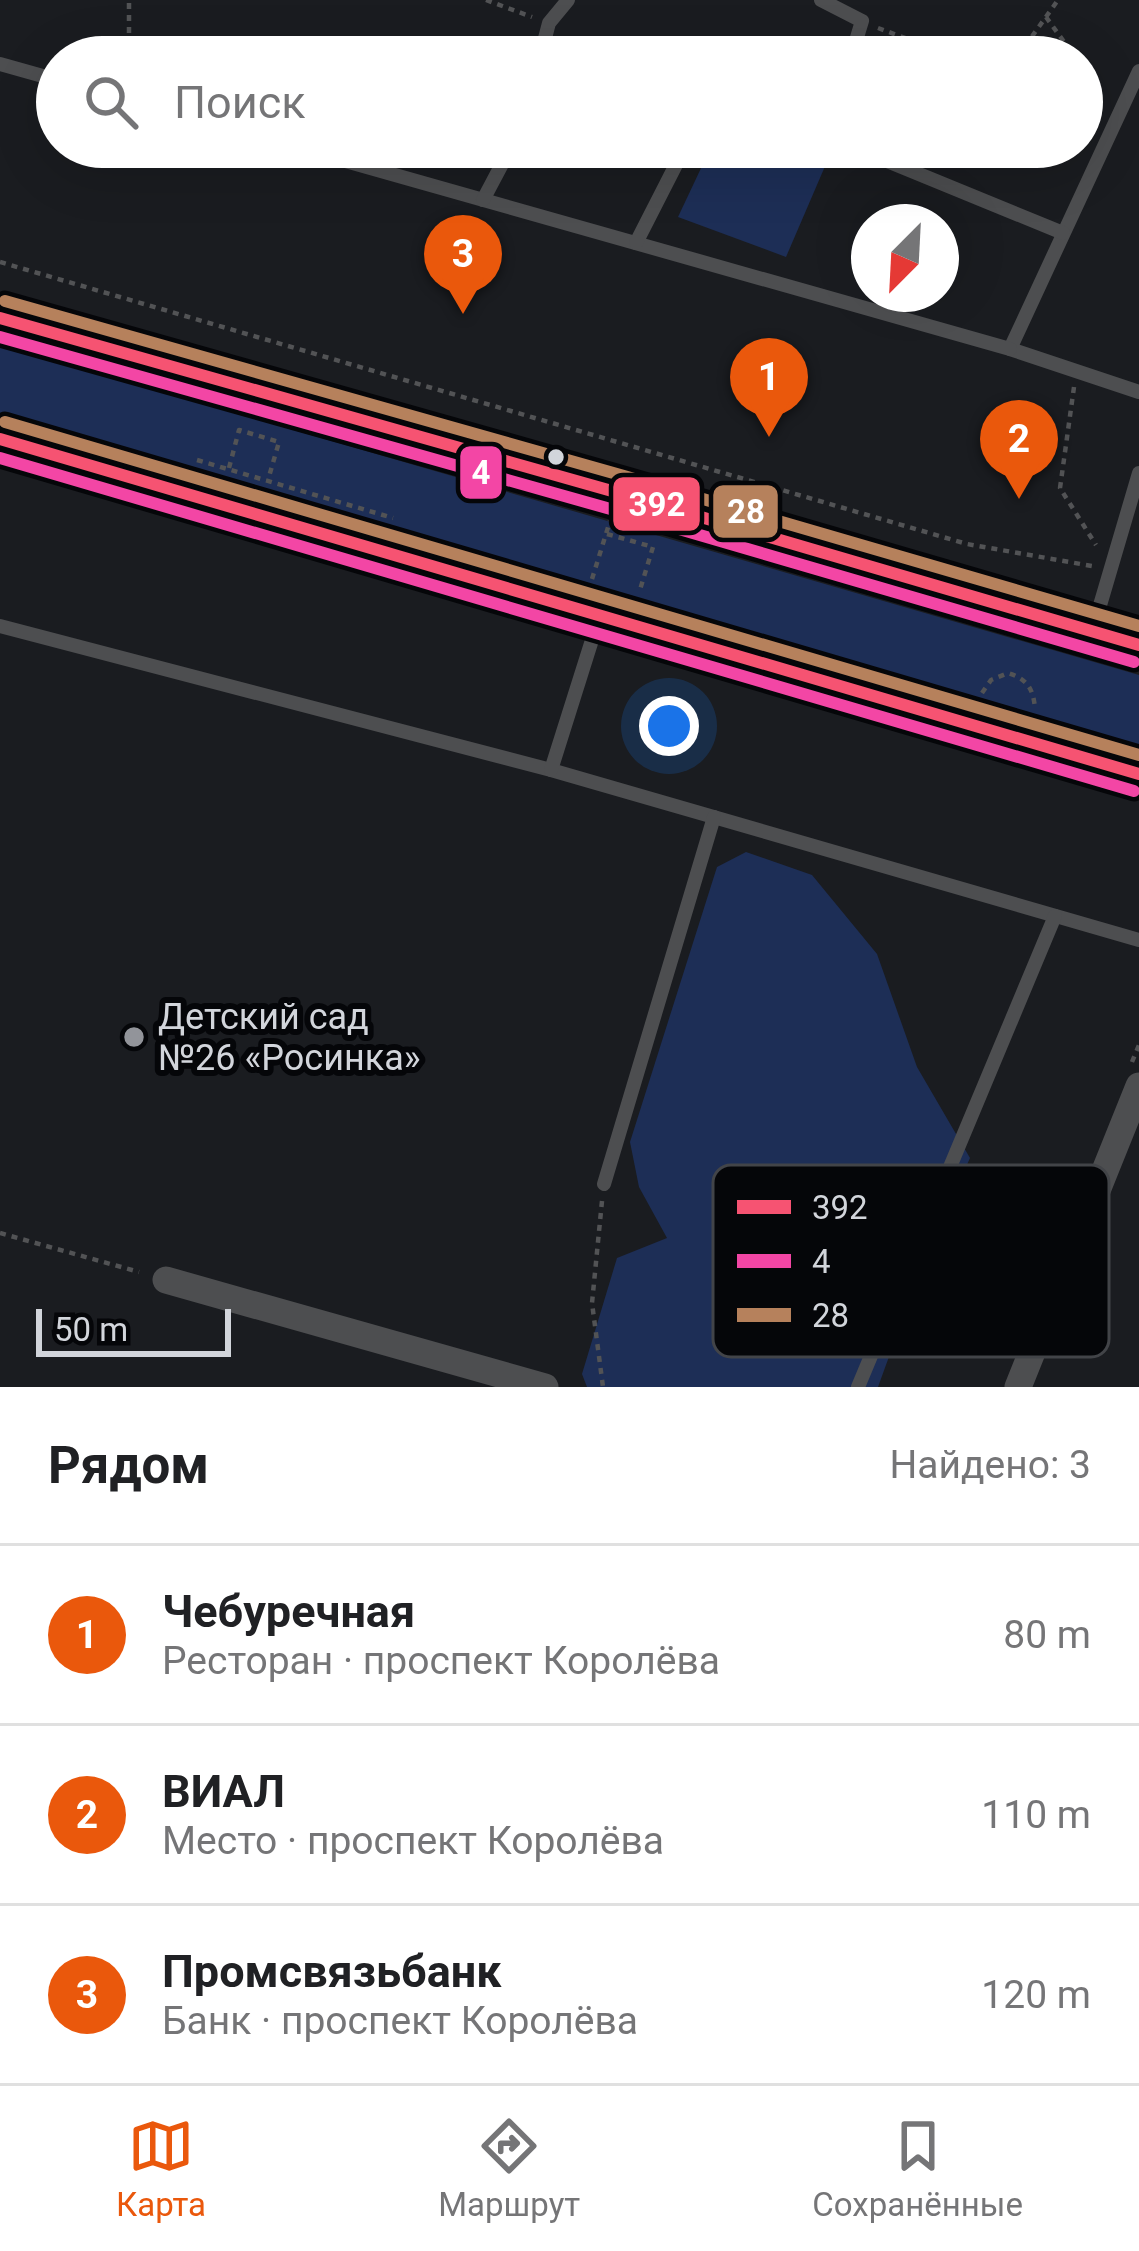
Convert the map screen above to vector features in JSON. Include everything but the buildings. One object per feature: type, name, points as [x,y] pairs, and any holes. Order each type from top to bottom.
[{"type":"main road","points":[[0,318],[1139,645]]},
{"type":"main road","points":[[0,440],[1139,774]]},
{"type":"street","points":[[1108,1165],[1138,1090]]},
{"type":"street","points":[[166,1280],[545,1387]]},
{"type":"street","points":[[1018,1387],[1030,1357]]},
{"type":"lane","points":[[546,36],[549,23],[568,0]]},
{"type":"lane","points":[[821,0],[862,21],[857,36]]},
{"type":"lane","points":[[0,64],[36,74]]},
{"type":"lane","points":[[1103,146],[1139,71]]},
{"type":"lane","points":[[370,168],[1010,349],[1139,392]]},
{"type":"lane","points":[[483,200],[501,168]]},
{"type":"lane","points":[[636,243],[674,168]]},
{"type":"lane","points":[[904,168],[1063,233]]},
{"type":"lane","points":[[1010,349],[1093,168]]},
{"type":"lane","points":[[1092,632],[1139,473]]},
{"type":"lane","points":[[551,770],[591,613]]},
{"type":"lane","points":[[0,626],[551,770],[1139,940]]},
{"type":"lane","points":[[604,1184],[714,818]]},
{"type":"lane","points":[[951,1165],[1055,916]]},
{"type":"lane","points":[[858,1387],[871,1357]]},
{"type":"path","points":[[129,0],[129,36]]},
{"type":"path","points":[[486,0],[549,23]]},
{"type":"path","points":[[1032,36],[1058,0]]},
{"type":"path","points":[[1046,16],[1060,36]]},
{"type":"path","points":[[862,21],[901,36]]},
{"type":"path","points":[[1103,96],[1117,115]]},
{"type":"path","points":[[0,262],[967,544],[1112,570]]},
{"type":"path","points":[[1076,371],[1060,488],[1112,570]]},
{"type":"path","points":[[229,469],[239,430],[278,442],[268,480]]},
{"type":"path","points":[[591,613],[620,493]]},
{"type":"path","points":[[607,533],[653,547],[639,592]]},
{"type":"path","points":[[979,697],[991,680],[1007,673],[1023,678],[1033,692],[1036,714]]},
{"type":"path","points":[[603,1387],[592,1303],[604,1184]]},
{"type":"path","points":[[0,1233],[166,1280]]},
{"type":"shaded area","points":[[701,168],[824,168],[786,257],[678,217]]},
{"type":"shaded area","points":[[0,345],[1139,675],[1139,762],[0,429]]},
{"type":"shaded area","points":[[746,852],[812,875],[877,954],[917,1067],[970,1158],[967,1165],[713,1165],[713,1357],[889,1357],[878,1387],[587,1387],[582,1374],[617,1258],[667,1238],[639,1187],[630,1142],[717,867]]},
{"type":"transit line","name":"28","points":[[5,301],[1139,626]]},
{"type":"transit line","name":"392","points":[[0,318],[1139,645]]},
{"type":"transit line","name":"4","points":[[0,337],[1134,662]]},
{"type":"transit line","name":"28","points":[[5,422],[1139,755]]},
{"type":"transit line","name":"392","points":[[0,439],[1139,774]]},
{"type":"transit line","name":"4","points":[[0,458],[1134,791]]},
{"type":"place","name":"Промсвязьбанк","points":[[463,314]]},
{"type":"place","name":"Чебуречная","points":[[769,437]]},
{"type":"place","name":"ВИАЛ","points":[[1019,499]]},
{"type":"place","name":"Детский сад №26 «Росинка»","points":[[134,1037]]}]
